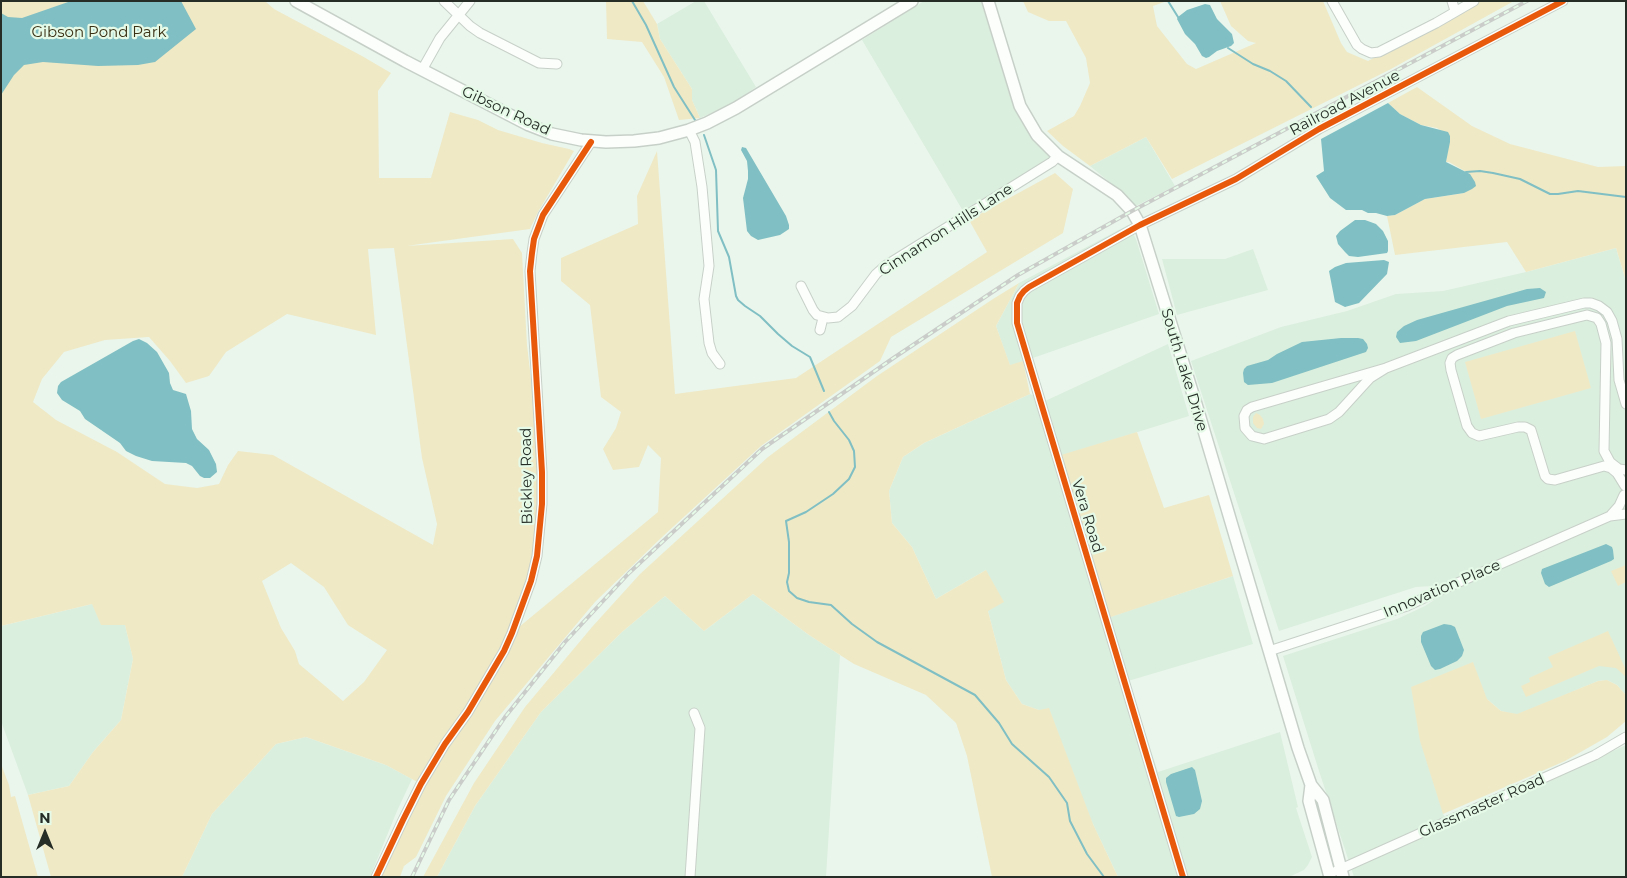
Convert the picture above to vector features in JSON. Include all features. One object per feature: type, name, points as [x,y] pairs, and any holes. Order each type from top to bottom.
[{"type":"main road","name":"Gibson Road","points":[[296,1],[422,70],[529,125],[552,134],[591,142],[642,140],[668,136],[707,123],[736,108],[912,1]]},
{"type":"main road","name":"South Lake Drive","points":[[988,1],[1020,106],[1037,135],[1058,156],[1114,191],[1132,211],[1140,226],[1196,404],[1298,748],[1311,784],[1309,801],[1333,874]]},
{"type":"street","points":[[444,1],[480,33],[539,63],[557,64]]},
{"type":"street","points":[[422,70],[440,38],[470,1]]},
{"type":"street","points":[[1332,1],[1357,45],[1366,52],[1380,52],[1474,1]]},
{"type":"street","points":[[1452,1],[1455,12]]},
{"type":"street","name":"Railroad Avenue","points":[[1140,226],[1236,179],[1320,129],[1563,1]]},
{"type":"street","points":[[690,130],[695,142],[702,187],[709,266],[704,299],[709,343],[712,353],[720,364]]},
{"type":"street","name":"Bickley Road","points":[[376,877],[421,784],[445,744],[468,712],[504,651],[531,581],[537,556],[542,504],[542,472],[530,271],[532,253],[534,239],[543,215],[591,142]]},
{"type":"street","name":"Cinnamon Hills Lane","points":[[823,318],[833,318],[842,314],[855,302],[876,274],[885,266],[1052,162],[1058,156]]},
{"type":"street","name":"Vera Road","points":[[1140,226],[1024,290],[1017,303],[1016,323],[1169,828],[1182,877]]},
{"type":"street","points":[[801,286],[813,310],[823,318],[820,330]]},
{"type":"street","points":[[1386,368],[1370,378],[1339,412],[1329,419],[1264,438],[1252,436],[1245,428],[1244,416],[1247,410],[1252,407],[1386,368],[1508,321],[1584,303],[1591,303],[1603,308],[1610,316],[1617,339],[1619,380],[1626,404]]},
{"type":"street","points":[[1610,516],[1619,506],[1625,492],[1617,473],[1611,468],[1604,466],[1550,480],[1545,476],[1531,430],[1518,426],[1479,436],[1472,433],[1467,426],[1450,370],[1452,358],[1457,354],[1514,333],[1587,315],[1597,318],[1601,324],[1606,343],[1604,451],[1610,462],[1619,469],[1626,470]]},
{"type":"street","name":"Innovation Place","points":[[1269,651],[1407,606],[1610,516],[1626,514]]},
{"type":"street","points":[[690,877],[700,728],[694,714]]},
{"type":"street","name":"Glassmaster Road","points":[[1333,874],[1595,755],[1626,737]]},
{"type":"shaded area","points":[[696,1],[704,1],[756,87],[732,104],[700,118],[692,100],[692,89],[660,39],[657,24]]},
{"type":"shaded area","points":[[924,1],[981,1],[1011,99],[1021,121],[1052,159],[963,211],[862,40]]},
{"type":"shaded area","points":[[1146,137],[1175,186],[1134,207],[1124,194],[1090,166]]},
{"type":"shaded area","points":[[1128,225],[1136,239],[1159,314],[1010,366],[996,326],[1019,283]]},
{"type":"shaded area","points":[[1616,248],[1626,281],[1626,695],[1617,685],[1607,680],[1598,681],[1517,715],[1501,711],[1487,699],[1443,814],[1452,826],[1626,745],[1626,877],[1354,877],[1283,656],[1397,619],[1425,606],[1443,594],[1438,587],[1416,587],[1279,631],[1191,361],[1281,327],[1347,311],[1396,294],[1443,291],[1526,272]]},
{"type":"shaded area","points":[[1253,249],[1268,290],[1177,315],[1162,259],[1225,259]]},
{"type":"shaded area","points":[[1168,344],[1189,416],[1061,456],[1110,617],[1233,576],[1253,644],[1128,681],[1158,772],[1280,732],[1298,807],[1296,808],[1312,857],[1304,870],[1289,877],[1118,877],[1039,710],[1022,704],[1006,680],[988,611],[986,570],[936,599],[912,547],[892,523],[889,491],[903,457],[924,443],[1030,394],[1045,401]]},
{"type":"shaded area","points":[[753,594],[840,655],[826,877],[437,877],[475,806],[541,712],[622,632],[665,596],[704,631]]},
{"type":"shaded area","points":[[92,604],[125,625],[133,659],[121,720],[93,752],[69,786],[28,795],[1,721],[1,626]]},
{"type":"shaded area","points":[[306,737],[386,765],[412,779],[370,877],[182,877],[212,814],[276,744]]},
{"type":"green space","points":[[1,1],[265,1],[274,9],[391,73],[378,91],[379,178],[431,178],[450,112],[478,120],[498,130],[574,151],[530,229],[406,246],[513,239],[522,253],[527,345],[542,472],[537,556],[513,632],[658,512],[661,458],[648,445],[639,467],[613,470],[603,449],[616,428],[621,412],[601,397],[590,305],[561,281],[561,258],[638,224],[637,196],[657,151],[675,394],[796,378],[987,252],[969,220],[1055,173],[1073,189],[1063,233],[891,337],[880,361],[761,446],[595,602],[495,721],[446,796],[416,857],[404,866],[400,877],[376,877],[421,784],[386,765],[306,737],[276,744],[212,814],[182,877],[51,877],[28,795],[69,786],[93,752],[121,720],[133,659],[125,625],[101,625],[92,604],[1,626]],"holes":[[[394,248],[422,458],[437,524],[433,545],[273,455],[238,451],[228,465],[219,484],[197,488],[165,484],[117,452],[56,420],[33,402],[42,379],[64,352],[105,340],[149,337],[186,383],[209,376],[226,352],[287,314],[376,335],[368,249]],[[291,563],[324,587],[348,625],[387,650],[364,682],[343,701],[299,664],[295,651],[281,628],[262,581]]]},
{"type":"green space","points":[[606,1],[643,1],[657,24],[660,39],[692,89],[692,100],[700,118],[679,120],[664,77],[642,42],[607,39]]},
{"type":"green space","points":[[1023,1],[1167,1],[1153,6],[1157,26],[1187,64],[1196,69],[1256,43],[1248,41],[1231,26],[1220,1],[1323,1],[1341,43],[1347,52],[1368,61],[1481,1],[1514,1],[1391,69],[1172,179],[1146,137],[1090,166],[1063,146],[1047,131],[1074,116],[1080,106],[1090,83],[1086,58],[1066,21],[1049,21],[1028,12]]},
{"type":"green space","points":[[1417,87],[1472,126],[1510,144],[1598,167],[1626,166],[1626,281],[1616,248],[1526,272],[1507,242],[1395,255],[1387,216],[1395,215],[1425,199],[1464,193],[1470,174],[1446,162],[1450,136],[1437,128],[1421,125],[1400,114],[1388,103]]},
{"type":"green space","points":[[1019,283],[996,326],[1010,365],[1023,361],[1030,394],[924,443],[903,457],[889,491],[892,523],[912,547],[936,599],[986,570],[1004,602],[988,611],[1006,680],[1022,704],[1039,710],[1049,708],[1093,824],[1118,877],[992,877],[967,756],[956,723],[926,695],[854,664],[809,635],[753,594],[704,631],[665,596],[622,632],[541,712],[475,806],[437,877],[423,877],[474,783],[525,707],[592,627],[640,574],[768,457],[877,376]]},
{"type":"green space","points":[[1575,331],[1591,388],[1481,419],[1465,362]]},
{"type":"green space","points":[[1256,413],[1263,419],[1264,424],[1261,429],[1257,428],[1253,423],[1253,417]]},
{"type":"green space","points":[[1137,432],[1164,508],[1209,495],[1233,576],[1108,618],[1061,455]]},
{"type":"green space","points":[[1626,565],[1626,582],[1618,586],[1611,571]]},
{"type":"green space","points":[[1608,631],[1626,670],[1626,677],[1616,668],[1599,666],[1526,697],[1521,686],[1530,682],[1529,678],[1553,667],[1548,657]]},
{"type":"green space","points":[[1473,662],[1487,699],[1501,711],[1517,714],[1598,681],[1607,680],[1617,685],[1626,695],[1626,721],[1607,737],[1565,761],[1443,814],[1420,741],[1411,687]]},
{"type":"green space","points":[[1,764],[9,785],[11,797],[15,796],[38,877],[1,877]]},
{"type":"water","name":"Gibson Pond Park","points":[[71,1],[181,1],[196,29],[155,62],[138,65],[98,66],[43,62],[24,65],[14,75],[1,95],[1,13],[8,17],[22,18]]},
{"type":"water","points":[[1205,4],[1210,5],[1217,19],[1232,34],[1234,43],[1206,58],[1202,56],[1195,44],[1185,34],[1177,19],[1187,10]]},
{"type":"water","points":[[1388,103],[1400,114],[1421,125],[1448,132],[1450,142],[1446,162],[1470,174],[1476,186],[1464,193],[1425,199],[1395,215],[1387,216],[1368,213],[1362,210],[1346,210],[1330,198],[1316,176],[1324,171],[1321,139]]},
{"type":"water","points":[[742,147],[746,148],[786,216],[789,229],[780,235],[758,240],[747,231],[743,198],[748,171],[747,161],[741,150]]},
{"type":"water","points":[[1355,220],[1365,220],[1376,224],[1383,231],[1388,241],[1387,253],[1358,257],[1349,256],[1345,252],[1338,244],[1336,236]]},
{"type":"water","points":[[1384,260],[1389,262],[1387,274],[1359,303],[1345,307],[1335,302],[1329,271],[1346,263]]},
{"type":"water","points":[[1540,288],[1546,292],[1544,298],[1507,306],[1416,341],[1400,343],[1396,337],[1397,332],[1404,326],[1417,320],[1527,289]]},
{"type":"water","points":[[1341,338],[1363,339],[1368,348],[1366,352],[1272,383],[1248,385],[1244,382],[1243,373],[1247,366],[1268,360],[1302,342]]},
{"type":"water","points":[[139,339],[157,352],[169,373],[173,390],[186,394],[191,411],[192,429],[197,439],[209,450],[216,464],[217,472],[210,478],[200,476],[192,466],[186,463],[152,461],[126,451],[120,443],[85,419],[80,411],[62,400],[57,393],[61,382]]},
{"type":"water","points":[[1606,544],[1612,547],[1613,550],[1614,559],[1611,561],[1549,587],[1545,584],[1541,573],[1542,569]]},
{"type":"water","points":[[1444,624],[1455,627],[1464,650],[1462,656],[1457,661],[1435,670],[1431,666],[1421,642],[1421,636],[1423,632]]},
{"type":"water","points":[[1192,767],[1195,770],[1202,801],[1200,809],[1194,814],[1179,817],[1176,816],[1166,778],[1171,774]]},
{"type":"waterway","points":[[632,1],[646,25],[674,87],[695,120]]},
{"type":"waterway","points":[[1168,1],[1178,17]]},
{"type":"waterway","points":[[1228,48],[1253,64],[1270,71],[1286,81],[1311,107]]},
{"type":"waterway","points":[[704,135],[716,170],[718,231],[729,257],[736,296],[738,300],[760,316],[792,346],[810,357],[824,391]]},
{"type":"waterway","points":[[1466,172],[1480,171],[1520,179],[1550,194],[1578,191],[1626,197]]},
{"type":"waterway","points":[[829,412],[849,440],[854,451],[855,467],[849,479],[833,494],[806,512],[786,521],[789,542],[789,573],[787,582],[789,591],[797,598],[831,605],[852,624],[877,642],[975,695],[999,723],[1012,744],[1049,777],[1067,803],[1070,821],[1087,854],[1104,877]]},
{"type":"railway","points":[[412,877],[449,800],[505,717],[565,642],[629,573],[762,449],[1018,275],[1132,211],[1527,1]]},
{"type":"cycle path","points":[[1183,877],[1017,323],[1017,303],[1020,296],[1029,287],[1140,225],[1236,179],[1319,129],[1563,1]]},
{"type":"cycle path","points":[[376,877],[421,784],[445,744],[468,712],[504,651],[531,581],[537,556],[542,504],[542,472],[530,271],[532,253],[534,239],[543,215],[591,142]]}]
